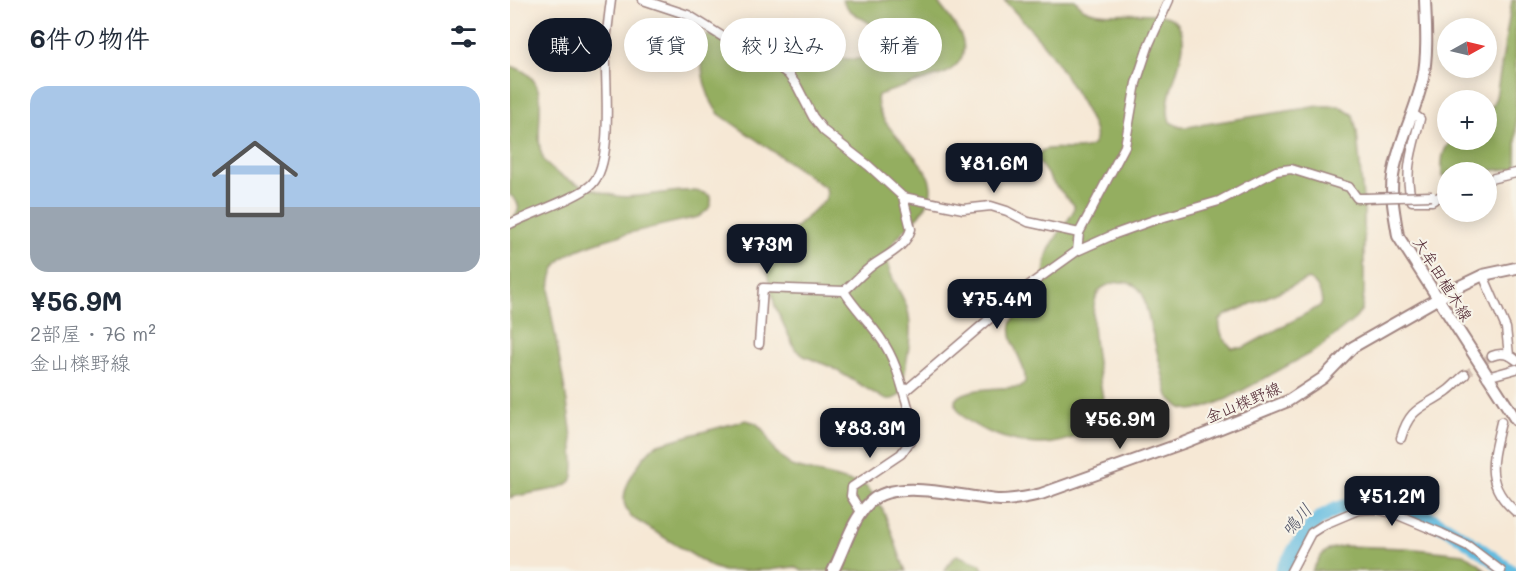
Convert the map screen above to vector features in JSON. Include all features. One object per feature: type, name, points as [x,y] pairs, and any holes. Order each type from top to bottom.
[{"type":"main road","name":"大牟田植木線","points":[[1425,0],[1427,47],[1422,80],[1393,175],[1392,202],[1398,236],[1516,420]]},
{"type":"main road","name":"金山檪野線","points":[[833,571],[849,533],[861,512],[872,500],[883,494],[907,489],[1017,500],[1041,494],[1183,443],[1288,400],[1323,378],[1353,347],[1437,298],[1483,275],[1516,268]]},
{"type":"street","points":[[510,224],[581,192],[592,184],[602,170],[607,112],[606,45],[611,0]]},
{"type":"street","points":[[643,0],[688,15],[788,74],[813,117],[824,131],[869,166],[903,197],[963,209],[991,206],[1028,222],[1079,233]]},
{"type":"street","points":[[1077,251],[1079,233],[1125,146],[1136,83],[1149,44],[1169,0]]},
{"type":"street","points":[[1412,113],[1420,119],[1409,166],[1408,187],[1412,201],[1432,201],[1437,198]]},
{"type":"street","points":[[904,392],[1028,286],[1077,251],[1153,220],[1219,201],[1276,171],[1292,169],[1349,187],[1357,198],[1437,195]]},
{"type":"street","points":[[1497,177],[1516,173]]},
{"type":"street","points":[[759,344],[763,288],[844,291],[874,264],[894,252],[909,234],[911,229],[903,197]]},
{"type":"street","points":[[1483,275],[1506,328],[1513,357],[1495,354],[1492,356]]},
{"type":"street","points":[[844,291],[854,307],[883,341],[895,364],[914,430],[914,436],[901,454],[852,487],[851,496],[861,512]]},
{"type":"street","points":[[1487,377],[1516,369]]},
{"type":"street","points":[[1401,438],[1404,426],[1413,412],[1444,393],[1465,375]]},
{"type":"street","points":[[1501,422],[1491,466],[1494,482],[1503,499],[1516,512]]},
{"type":"street","points":[[1291,571],[1311,533],[1325,524],[1358,510],[1375,509],[1392,513],[1468,546],[1501,571]]},
{"type":"green space","points":[[842,0],[936,0],[956,27],[964,46],[957,64],[946,73],[878,95],[878,106],[883,118],[921,165],[928,176],[931,188],[930,198],[925,207],[896,239],[888,256],[892,277],[906,304],[910,320],[908,352],[901,393],[892,399],[884,399],[831,367],[804,356],[795,349],[775,306],[768,277],[768,261],[773,249],[825,200],[826,188],[719,114],[709,95],[703,73],[708,72],[708,35],[720,37],[720,72],[846,72],[846,59],[858,59],[858,72],[942,72],[942,18],[861,18]]},
{"type":"green space","points":[[1004,0],[1075,0],[1084,8],[1095,12],[1161,15],[1171,18],[1178,24],[1183,46],[1169,98],[1168,111],[1170,122],[1180,127],[1319,106],[1339,106],[1353,115],[1357,132],[1364,210],[1364,293],[1362,309],[1356,318],[1318,349],[1227,399],[1204,408],[1191,410],[1181,408],[1168,396],[1143,295],[1137,287],[1131,284],[1115,283],[1099,291],[1093,315],[1105,412],[1096,425],[1082,434],[1062,441],[1031,444],[1004,438],[977,426],[966,418],[958,410],[955,400],[960,396],[975,390],[1020,387],[1025,382],[1023,368],[1012,339],[1011,324],[1016,317],[1038,300],[1049,250],[1074,210],[1074,205],[1054,184],[1036,158],[1040,152],[1053,148],[1086,148],[1092,145],[1095,138],[1093,125],[1088,115],[1056,62]],"holes":[[[1308,279],[1320,292],[1322,303],[1320,306],[1243,348],[1232,348],[1224,339],[1220,320],[1226,315]]]},
{"type":"green space","points":[[1512,0],[1516,0],[1516,168],[1497,170],[1497,162],[1442,162],[1445,150],[1497,150],[1497,91]]},
{"type":"green space","points":[[510,66],[525,73],[535,82],[540,107],[540,148],[546,163],[559,174],[583,186],[617,196],[693,191],[711,197],[711,204],[698,217],[586,246],[571,253],[557,265],[551,281],[550,304],[566,397],[574,470],[571,481],[566,485],[510,498],[510,221],[519,208],[517,201],[510,195]]},
{"type":"green space","points":[[746,420],[756,423],[763,430],[775,451],[791,466],[864,485],[872,493],[884,513],[906,571],[803,571],[794,567],[724,571],[712,567],[631,517],[624,502],[627,485],[641,461],[653,448],[658,444]]},
{"type":"green space","points":[[1344,546],[1406,548],[1464,554],[1486,571],[1312,571],[1324,553]]},
{"type":"green space","points":[[957,555],[980,564],[984,571],[944,571]]},
{"type":"waterway","name":"鳴川","points":[[1282,571],[1302,540],[1320,519],[1351,505],[1376,503],[1400,507],[1424,516],[1469,542],[1510,571]]},
{"type":"tunnel","points":[[1465,375],[1492,356]]}]
